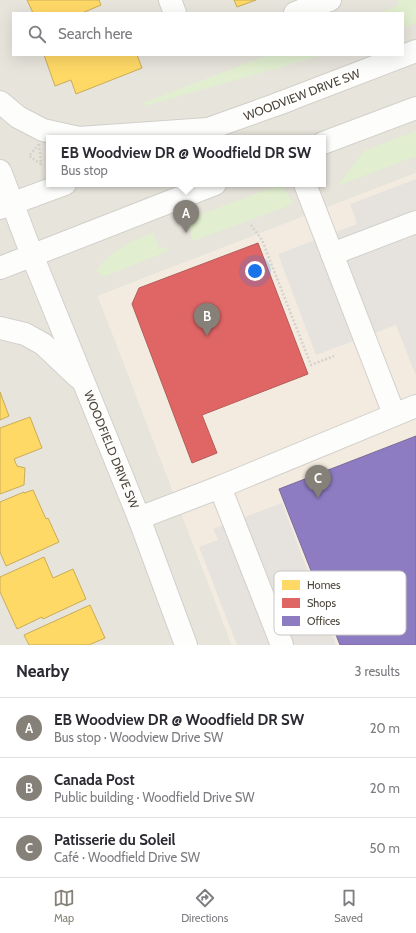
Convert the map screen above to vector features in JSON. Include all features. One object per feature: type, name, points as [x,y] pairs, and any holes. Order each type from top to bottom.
[{"type":"street","points":[[170,0],[175,12]]},
{"type":"street","points":[[298,12],[330,0]]},
{"type":"street","name":"WOODVIEW DRIVE SW","points":[[404,56],[416,51]]},
{"type":"street","name":"WOODVIEW DRIVE SW","points":[[196,135],[403,56]]},
{"type":"street","points":[[122,135],[208,129],[289,100]]},
{"type":"street","points":[[0,102],[18,117],[44,130],[66,135]]},
{"type":"street","points":[[326,142],[416,108]]},
{"type":"street","name":"WOODFIELD DRIVE SW","points":[[0,171],[6,206],[32,255],[139,518],[186,645]]},
{"type":"street","points":[[6,206],[57,187]]},
{"type":"street","points":[[0,268],[207,187]]},
{"type":"street","points":[[306,187],[394,414]]},
{"type":"street","points":[[332,254],[416,222]]},
{"type":"street","points":[[0,328],[25,334],[43,344],[84,383]]},
{"type":"street","points":[[139,518],[220,487],[416,406]]},
{"type":"street","points":[[220,487],[274,625]]},
{"type":"street","points":[[278,635],[282,645]]},
{"type":"path","points":[[251,225],[262,240],[311,366],[334,356]]},
{"type":"shaded area","points":[[0,0],[416,0],[416,173],[98,296],[232,645],[0,645]]},
{"type":"shaded area","points":[[416,173],[416,645],[232,645],[98,296]]},
{"type":"shaded area","points":[[416,179],[416,376],[396,325],[316,355],[278,254],[357,224],[350,204]]},
{"type":"shaded area","points":[[282,503],[308,571],[274,571],[274,635],[332,635],[336,645],[237,645],[199,547],[218,540],[213,529]]},
{"type":"green space","points":[[397,0],[416,0],[416,23],[404,28],[404,12],[381,12],[399,5]]},
{"type":"green space","points":[[265,56],[320,56],[145,106],[143,103]]},
{"type":"green space","points":[[416,131],[416,156],[337,186],[364,151]]},
{"type":"green space","points":[[274,187],[284,187],[293,204],[193,241],[186,220]]},
{"type":"green space","points":[[153,232],[159,249],[165,246],[168,251],[103,277],[96,271],[107,258],[114,253],[129,243]]},
{"type":"building: Homes","points":[[27,0],[99,0],[101,5],[84,12],[33,12]]},
{"type":"building: Homes","points":[[234,0],[256,0],[237,7]]},
{"type":"building: Homes","points":[[44,56],[137,56],[142,68],[76,94],[71,80],[55,86]]},
{"type":"building: Homes","points":[[0,392],[9,416],[0,420]]},
{"type":"building: Homes","points":[[30,417],[42,448],[14,459],[17,466],[25,468],[24,485],[0,494],[0,428]]},
{"type":"building: Homes","points":[[33,490],[46,519],[48,518],[59,542],[6,566],[0,552],[0,502]]},
{"type":"building: Homes","points":[[44,557],[53,578],[73,569],[86,599],[17,629],[0,592],[0,577]]},
{"type":"building: Homes","points":[[90,605],[105,638],[89,645],[29,645],[24,635]]},
{"type":"building: Shops","points":[[258,243],[308,374],[202,415],[217,453],[192,463],[132,304],[139,288]]},
{"type":"building: Offices","points":[[416,436],[416,645],[340,645],[336,635],[406,635],[406,571],[311,571],[279,489]]},
{"type":"place","name":"EB Woodview DR @ Woodfield DR SW","points":[[186,233]]},
{"type":"place","name":"Canada Post","points":[[207,336]]},
{"type":"place","name":"Patisserie du Soleil","points":[[318,498]]}]
